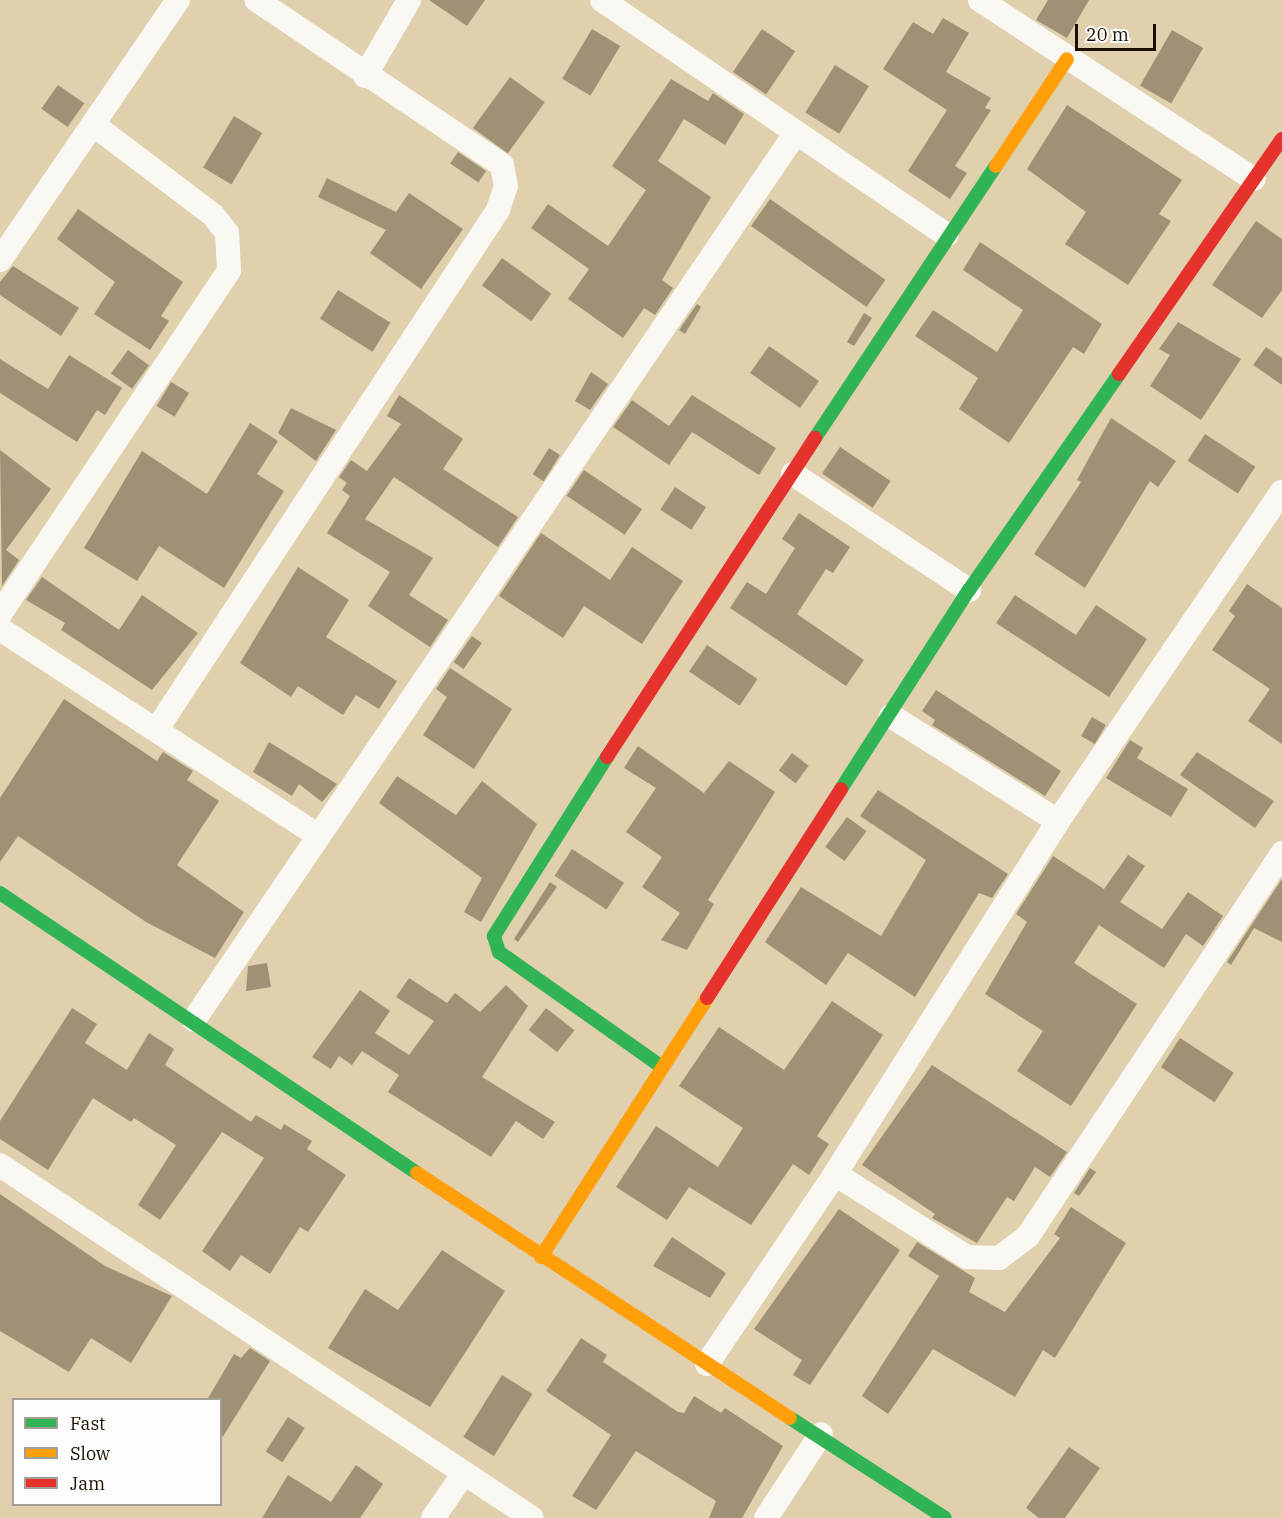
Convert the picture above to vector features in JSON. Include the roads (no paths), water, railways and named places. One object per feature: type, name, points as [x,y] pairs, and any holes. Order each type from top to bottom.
[{"type":"street","points":[[0,260],[178,0]]},
{"type":"street","points":[[156,729],[498,210],[506,186],[502,165],[365,76],[256,0]]},
{"type":"street","points":[[365,76],[409,0]]},
{"type":"street","points":[[602,0],[946,235]]},
{"type":"street","points":[[980,0],[1067,59],[1254,179]]},
{"type":"street","points":[[662,1067],[499,952],[494,936],[946,235],[1067,59]]},
{"type":"street","points":[[0,614],[229,270],[227,233],[213,215],[94,125]]},
{"type":"street","points":[[194,1020],[795,134]]},
{"type":"street","points":[[541,1257],[891,716],[969,590],[1282,139]]},
{"type":"street","points":[[793,474],[969,590]]},
{"type":"street","points":[[707,1364],[834,1174],[1058,820],[1282,492]]},
{"type":"street","points":[[0,629],[319,836]]},
{"type":"street","points":[[891,716],[1058,820]]},
{"type":"street","points":[[834,1174],[967,1257],[999,1258],[1028,1236],[1282,853]]},
{"type":"street","points":[[0,893],[194,1020],[541,1257],[821,1434],[945,1518]]},
{"type":"street","points":[[0,1165],[462,1476],[532,1518]]},
{"type":"street","points":[[766,1518],[821,1434]]},
{"type":"street","points":[[433,1518],[462,1476]]}]
